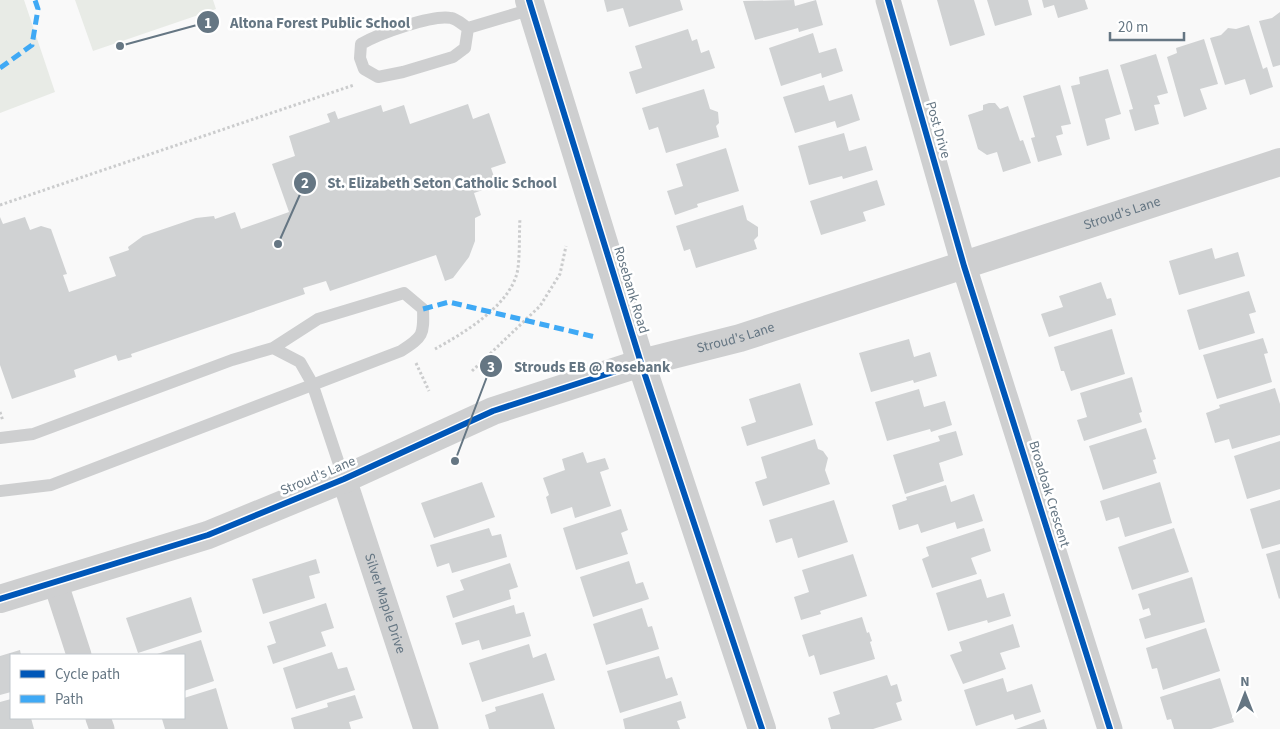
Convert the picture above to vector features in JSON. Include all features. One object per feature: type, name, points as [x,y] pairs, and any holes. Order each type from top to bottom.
[{"type":"street","name":"Post Drive","points":[[888,0],[964,266]]},
{"type":"street","name":"Rosebank Road","points":[[530,4],[640,363],[762,729]]},
{"type":"street","name":"Stroud's Lane","points":[[0,599],[208,535],[344,479],[493,411],[640,363],[740,338],[1279,165]]},
{"type":"street","name":"Broadoak Crescent","points":[[964,266],[1110,729]]},
{"type":"street","name":"Silver Maple Drive","points":[[344,479],[426,729]]},
{"type":"street","points":[[56,581],[79,654]]},
{"type":"lane","points":[[468,28],[530,4]]},
{"type":"lane","points":[[440,17],[453,18],[468,28],[465,48],[453,57],[403,72],[378,77],[364,69],[360,58],[361,44],[378,34],[440,17]]},
{"type":"lane","points":[[0,438],[32,434],[232,360],[273,348],[318,319],[404,293],[423,309],[424,329],[420,339],[401,351],[312,383],[51,485],[0,491]]},
{"type":"lane","points":[[273,348],[300,362],[312,383],[344,479]]},
{"type":"path","points":[[0,205],[378,77]]},
{"type":"path","points":[[430,351],[492,312],[505,296],[518,270],[520,218]]},
{"type":"path","points":[[472,371],[540,306],[560,274],[566,246]]},
{"type":"path","points":[[414,357],[429,391]]},
{"type":"shaded area","points":[[0,0],[24,0],[55,92],[0,113]]},
{"type":"shaded area","points":[[75,0],[213,0],[216,9],[93,51]]},
{"type":"building","points":[[604,0],[680,0],[683,10],[629,27],[623,8],[607,12]]},
{"type":"building","points":[[794,0],[795,6],[816,0],[823,25],[799,32],[798,28],[755,40],[743,1]]},
{"type":"building","points":[[937,0],[974,0],[985,35],[950,46]]},
{"type":"building","points":[[987,0],[1028,0],[1032,15],[995,26]]},
{"type":"building","points":[[1042,0],[1085,0],[1088,9],[1058,18],[1054,5],[1044,8]]},
{"type":"building","points":[[1280,12],[1280,65],[1273,67],[1259,21],[1272,18]]},
{"type":"building","points":[[1249,25],[1263,69],[1267,67],[1273,87],[1250,95],[1245,79],[1225,85],[1210,38],[1221,35],[1228,28],[1236,29]]},
{"type":"building","points":[[688,29],[692,41],[697,39],[701,53],[709,50],[715,68],[636,94],[629,72],[642,68],[635,46]]},
{"type":"building","points":[[813,33],[819,53],[836,48],[843,71],[822,78],[821,73],[781,86],[769,48]]},
{"type":"building","points":[[1204,39],[1218,84],[1200,89],[1207,109],[1184,117],[1167,57],[1177,53],[1176,48]]},
{"type":"building","points":[[1156,54],[1168,93],[1157,96],[1160,104],[1154,105],[1159,124],[1135,131],[1129,110],[1133,109],[1120,65]]},
{"type":"building","points":[[1108,69],[1121,114],[1105,119],[1110,139],[1087,146],[1071,86],[1080,84],[1079,77]]},
{"type":"building","points":[[824,85],[829,101],[852,94],[860,120],[837,128],[835,121],[795,133],[783,97]]},
{"type":"building","points":[[1060,85],[1071,124],[1061,126],[1063,134],[1056,136],[1062,155],[1038,162],[1031,138],[1035,137],[1023,96]]},
{"type":"building","points":[[704,89],[710,109],[718,112],[719,123],[716,126],[719,137],[666,153],[658,127],[649,130],[642,108]]},
{"type":"building","points":[[995,103],[1000,109],[1008,106],[1020,141],[1023,140],[1031,163],[1003,172],[997,152],[987,155],[978,149],[968,115],[983,110],[983,105]]},
{"type":"building","points":[[468,104],[473,119],[489,113],[506,163],[491,168],[497,185],[474,193],[481,215],[475,218],[475,241],[469,257],[453,278],[445,281],[436,255],[330,291],[326,281],[303,288],[305,294],[131,354],[132,357],[118,361],[116,355],[74,370],[76,377],[12,399],[0,365],[0,217],[3,224],[25,217],[30,230],[41,226],[51,229],[67,274],[63,275],[69,292],[116,276],[109,257],[129,250],[128,247],[143,236],[196,218],[214,216],[215,219],[235,212],[241,229],[289,212],[272,164],[295,156],[289,136],[330,122],[327,114],[335,111],[338,119],[381,105],[383,112],[404,105],[410,124]]},
{"type":"building","points":[[844,133],[849,151],[866,146],[873,170],[843,179],[842,176],[809,185],[798,146]]},
{"type":"building","points":[[726,148],[739,191],[697,204],[698,207],[675,215],[667,191],[683,186],[676,164]]},
{"type":"building","points":[[877,180],[885,205],[863,212],[866,221],[821,235],[810,201]]},
{"type":"building","points":[[743,205],[747,220],[758,227],[758,236],[754,240],[757,249],[696,268],[690,249],[684,251],[676,226]]},
{"type":"building","points":[[1212,248],[1215,259],[1238,252],[1245,276],[1179,295],[1169,261]]},
{"type":"building","points":[[1101,282],[1107,299],[1111,298],[1116,315],[1049,337],[1041,314],[1063,307],[1059,296]]},
{"type":"building","points":[[1249,291],[1256,312],[1249,314],[1255,333],[1199,350],[1187,310]]},
{"type":"building","points":[[1112,329],[1125,374],[1071,391],[1064,371],[1061,371],[1054,347]]},
{"type":"building","points":[[1263,338],[1268,353],[1264,354],[1272,382],[1217,399],[1203,355]]},
{"type":"building","points":[[909,339],[914,357],[930,352],[937,376],[914,383],[913,380],[871,392],[859,353]]},
{"type":"building","points":[[1132,377],[1142,412],[1139,413],[1142,422],[1084,441],[1077,420],[1087,417],[1080,393]]},
{"type":"building","points":[[800,383],[813,425],[747,446],[741,427],[756,422],[749,399]]},
{"type":"building","points":[[1275,388],[1280,404],[1280,435],[1232,449],[1229,439],[1215,443],[1206,413],[1220,408],[1219,405]]},
{"type":"building","points":[[919,389],[924,407],[945,401],[952,425],[931,432],[930,429],[887,441],[875,402]]},
{"type":"building","points":[[1146,428],[1156,459],[1153,460],[1157,473],[1103,490],[1089,446]]},
{"type":"building","points":[[956,431],[963,455],[939,463],[944,481],[905,494],[893,455],[940,441],[938,436]]},
{"type":"building","points":[[815,439],[818,449],[823,451],[828,458],[825,470],[830,484],[763,506],[755,482],[767,478],[761,457]]},
{"type":"building","points":[[1280,441],[1280,489],[1247,499],[1234,456]]},
{"type":"building","points":[[583,452],[587,463],[605,458],[609,469],[600,472],[611,506],[575,518],[572,507],[551,514],[546,497],[549,495],[543,478],[565,470],[562,459]]},
{"type":"building","points":[[482,482],[495,517],[434,538],[421,503]]},
{"type":"building","points":[[1160,482],[1172,523],[1125,537],[1119,517],[1106,521],[1100,501]]},
{"type":"building","points":[[946,485],[951,502],[974,494],[983,521],[957,529],[955,522],[921,533],[918,524],[899,530],[892,505],[907,500],[906,497]]},
{"type":"building","points":[[834,500],[848,542],[798,558],[792,538],[776,543],[769,520]]},
{"type":"building","points":[[1280,500],[1280,544],[1262,549],[1250,509]]},
{"type":"building","points":[[621,509],[628,530],[621,533],[628,554],[576,570],[563,528]]},
{"type":"building","points":[[489,528],[492,536],[501,534],[507,557],[452,573],[449,563],[437,567],[430,545]]},
{"type":"building","points":[[984,528],[991,551],[971,558],[977,574],[932,588],[922,559],[929,556],[926,547]]},
{"type":"building","points":[[1174,528],[1189,572],[1132,590],[1118,547]]},
{"type":"building","points":[[1280,550],[1280,598],[1279,599],[1266,554]]},
{"type":"building","points":[[853,554],[867,596],[820,611],[821,614],[801,620],[794,597],[809,592],[802,570]]},
{"type":"building","points":[[316,559],[320,573],[309,576],[315,598],[263,614],[252,579]]},
{"type":"building","points":[[629,561],[636,584],[643,582],[649,599],[593,617],[580,577]]},
{"type":"building","points":[[510,563],[518,587],[509,590],[511,599],[453,618],[446,596],[464,590],[460,580]]},
{"type":"building","points":[[1192,577],[1205,622],[1145,639],[1139,619],[1151,615],[1149,608],[1143,610],[1138,594]]},
{"type":"building","points":[[981,579],[987,598],[1004,593],[1011,616],[988,623],[987,620],[948,631],[936,593]]},
{"type":"building","points":[[191,597],[202,632],[138,653],[126,618]]},
{"type":"building","points":[[326,603],[334,628],[321,632],[326,646],[273,664],[267,646],[276,643],[269,622]]},
{"type":"building","points":[[514,605],[516,614],[524,612],[531,636],[482,650],[479,640],[462,645],[455,623]]},
{"type":"building","points":[[642,608],[648,627],[652,626],[659,649],[606,665],[593,624]]},
{"type":"building","points":[[862,617],[867,633],[869,632],[872,641],[870,642],[875,659],[820,675],[814,655],[809,657],[802,635]]},
{"type":"building","points":[[1013,624],[1020,647],[1000,653],[1006,669],[963,684],[950,655],[962,651],[959,642]]},
{"type":"building","points":[[1206,628],[1220,671],[1163,690],[1157,668],[1152,669],[1146,648]]},
{"type":"building","points":[[201,640],[214,681],[185,691],[185,654],[157,654]]},
{"type":"building","points":[[529,644],[533,658],[546,653],[555,680],[482,702],[469,663]]},
{"type":"building","points":[[20,650],[21,654],[10,654],[10,692],[0,695],[0,656]]},
{"type":"building","points":[[332,652],[338,669],[347,667],[355,690],[296,709],[283,668]]},
{"type":"building","points":[[659,656],[666,679],[672,677],[678,695],[620,713],[607,671]]},
{"type":"building","points":[[887,675],[891,686],[897,684],[902,701],[896,703],[902,720],[873,729],[831,729],[828,718],[840,714],[833,692]]},
{"type":"building","points":[[1003,678],[1007,692],[1032,684],[1041,712],[1015,720],[1013,714],[976,726],[964,690]]},
{"type":"building","points":[[1220,678],[1234,722],[1211,729],[1174,729],[1171,719],[1167,720],[1160,697]]},
{"type":"building","points":[[216,688],[228,729],[165,729],[162,719],[185,719],[185,698]]},
{"type":"building","points":[[543,693],[555,729],[489,729],[485,715],[496,711],[495,707]]},
{"type":"building","points":[[355,695],[363,718],[349,722],[351,729],[294,729],[291,718],[328,707],[327,703]]},
{"type":"building","points":[[10,699],[10,719],[31,719],[34,729],[0,729],[0,702]]},
{"type":"building","points":[[681,701],[686,718],[677,721],[680,729],[625,729],[623,719]]},
{"type":"building","points":[[1044,719],[1047,729],[1016,729]]},
{"type":"marked path","points":[[0,68],[32,45],[38,9],[35,0]]},
{"type":"marked path","points":[[423,309],[449,302],[595,337]]},
{"type":"cycle path","points":[[529,0],[641,363],[762,729]]},
{"type":"cycle path","points":[[888,0],[964,266],[1110,729]]},
{"type":"cycle path","points":[[0,599],[208,535],[344,479],[493,411],[641,363]]},
{"type":"place","name":"Altona Forest Public School","points":[[120,46]]},
{"type":"place","name":"St. Elizabeth Seton Catholic School","points":[[278,244]]},
{"type":"place","name":"Strouds EB @ Rosebank","points":[[455,461]]}]
